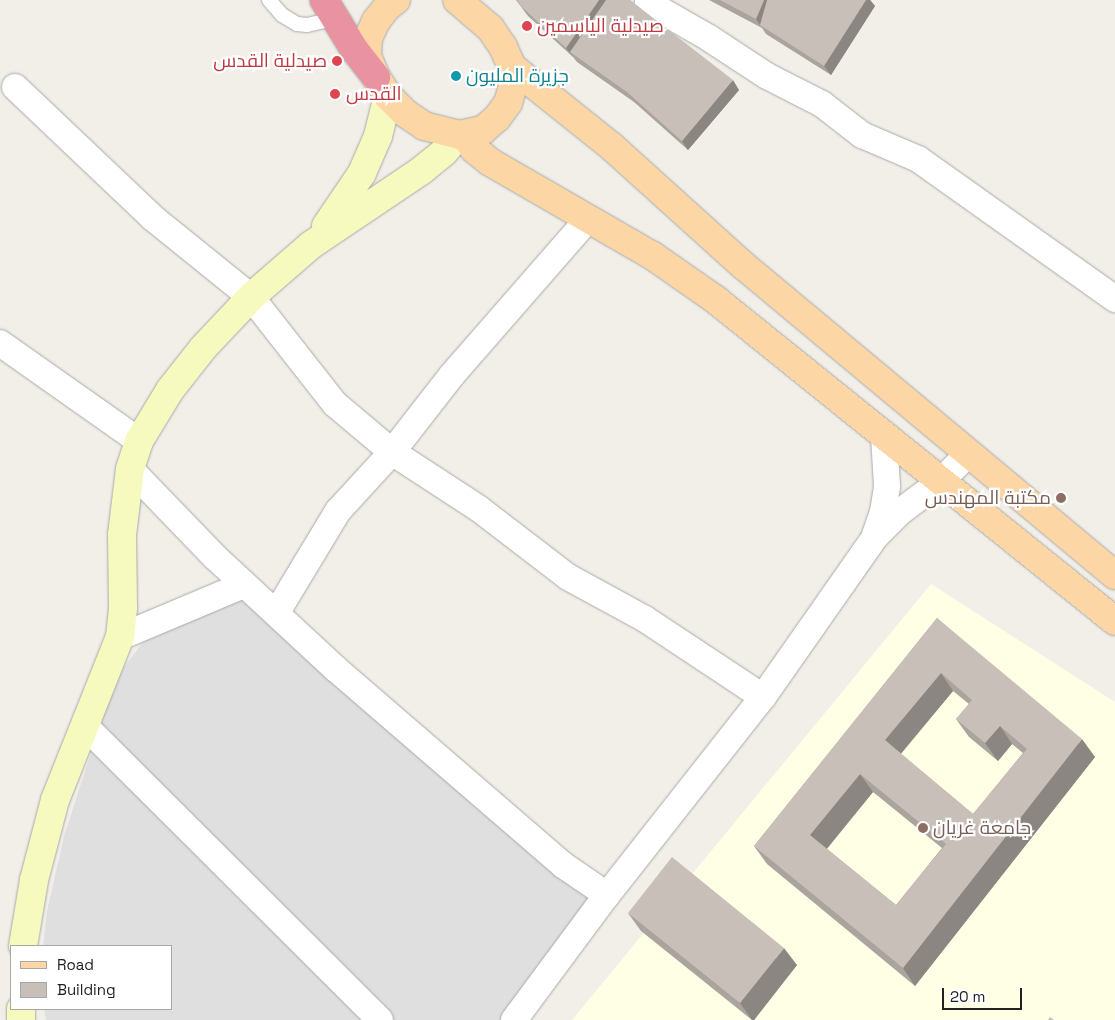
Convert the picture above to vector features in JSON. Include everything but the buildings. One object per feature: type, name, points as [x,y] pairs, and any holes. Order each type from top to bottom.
[{"type":"highway","points":[[329,10],[382,87]]},
{"type":"main road","points":[[396,0],[387,7],[376,21],[368,38],[366,56],[382,87],[405,113],[424,126],[462,135],[482,130],[498,118],[508,103],[513,85],[512,67],[490,28],[457,0]]},
{"type":"main road","points":[[490,28],[491,0]]},
{"type":"main road","points":[[512,67],[611,146],[744,266],[1115,575]]},
{"type":"main road","points":[[311,245],[341,208],[362,173],[378,136],[382,87]]},
{"type":"main road","points":[[462,135],[474,149],[490,162],[653,256],[716,300],[1115,621]]},
{"type":"main road","points":[[23,945],[34,880],[56,800],[120,638],[124,607],[122,535],[130,469],[139,440],[170,390],[203,348],[251,297],[311,245],[422,170],[462,135]]},
{"type":"street","points":[[648,0],[648,3],[710,38],[767,76],[822,104],[862,135],[918,159],[1115,299]]},
{"type":"street","points":[[15,87],[153,218],[251,297],[335,404],[392,452],[478,508],[568,577],[645,619],[763,697]]},
{"type":"street","points":[[277,612],[338,511],[392,452],[452,375],[588,219]]},
{"type":"street","points":[[0,343],[139,440]]},
{"type":"street","points":[[875,537],[883,512],[887,486],[884,435]]},
{"type":"street","points":[[514,1020],[607,895],[763,697],[875,537],[900,512],[940,482],[969,453]]},
{"type":"street","points":[[130,469],[244,585],[277,612],[336,669],[564,866],[607,895]]},
{"type":"street","points":[[120,638],[244,585]]},
{"type":"street","points":[[86,727],[380,1020]]},
{"type":"lane","points":[[269,0],[282,15],[298,24],[307,25],[329,10]]},
{"type":"shaded area","name":"جامعة غريان","points":[[931,584],[1115,702],[1115,1020],[572,1020]]},
{"type":"shaded area","points":[[245,588],[605,896],[511,1020],[46,1020],[44,1010],[172,1010],[172,945],[43,945],[47,911],[64,836],[115,679],[150,633]]},
{"type":"place","name":"صيدلية الياسمين","points":[[527,26]]},
{"type":"place","name":"صيدلية القدس","points":[[337,61]]},
{"type":"place","name":"جزيرة المليون","points":[[456,76]]},
{"type":"place","name":"القدس","points":[[335,94]]},
{"type":"place","name":"مكتبة المهندس","points":[[1061,498]]},
{"type":"place","name":"جامعة غريان","points":[[923,828]]}]
